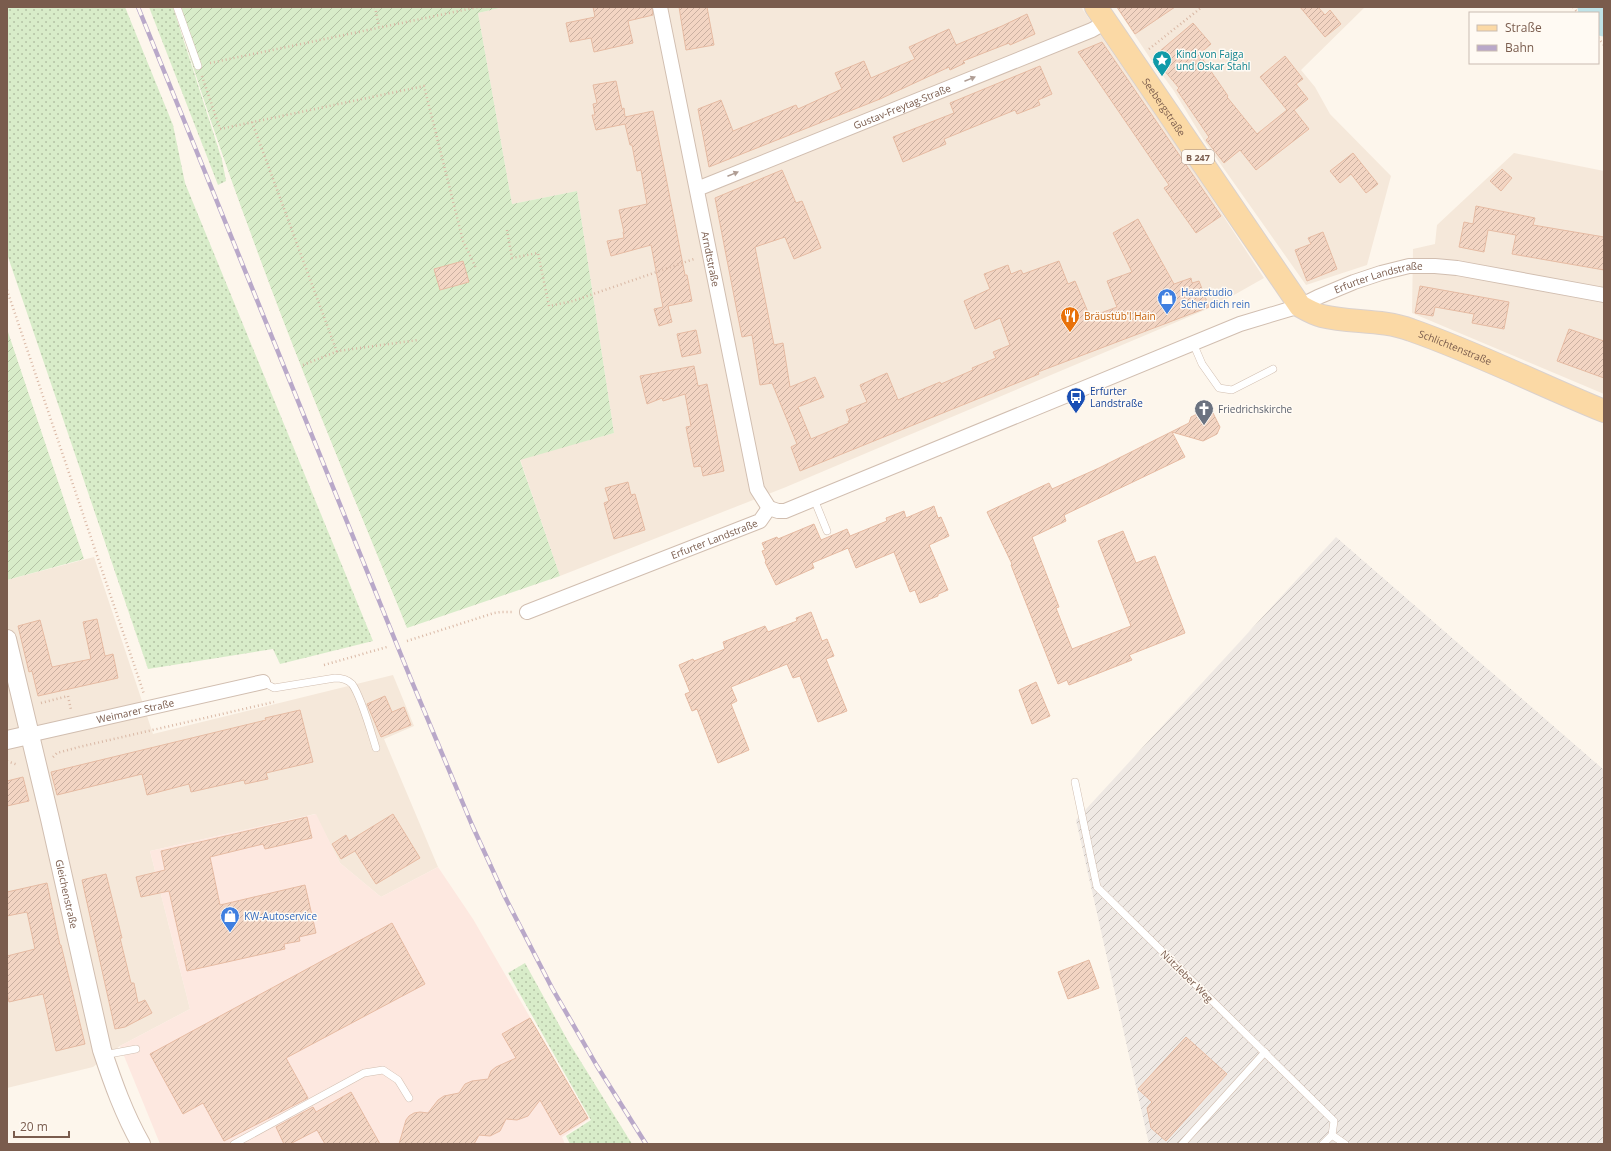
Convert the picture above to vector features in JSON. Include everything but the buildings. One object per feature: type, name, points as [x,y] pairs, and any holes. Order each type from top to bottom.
[{"type":"main road","name":"Seebergstraße","points":[[1101,15],[1300,306]]},
{"type":"main road","name":"Schlichtenstraße","points":[[1300,306],[1320,316],[1379,322],[1410,329],[1482,358],[1604,411]]},
{"type":"street","name":"Arndtstraße","points":[[660,7],[757,489],[769,508]]},
{"type":"street","name":"Gustav-Freytag-Straße","points":[[697,189],[1077,36],[1101,15]]},
{"type":"street","name":"Erfurter Landstraße","points":[[527,612],[760,521],[769,508],[778,511],[785,511],[1247,321],[1300,306],[1354,282],[1409,266],[1435,266],[1457,268],[1604,295]]},
{"type":"street","name":"Gleichenstraße","points":[[7,639],[104,1055],[120,1101],[141,1144]]},
{"type":"street","name":"Weimarer Straße","points":[[7,740],[263,682]]},
{"type":"lane","points":[[177,7],[198,66]]},
{"type":"lane","points":[[1193,343],[1202,364],[1218,388],[1232,390],[1273,369]]},
{"type":"lane","points":[[814,499],[827,531]]},
{"type":"lane","points":[[263,682],[274,688],[335,678],[344,678],[351,683],[358,694],[376,748]]},
{"type":"lane","name":"Nützleber Weg","points":[[1075,782],[1097,887],[1334,1121],[1332,1135]]},
{"type":"lane","points":[[104,1055],[136,1049]]},
{"type":"lane","points":[[1182,1144],[1265,1052]]},
{"type":"lane","points":[[234,1144],[364,1073],[382,1070],[398,1080],[409,1098]]},
{"type":"lane","points":[[1323,1144],[1332,1135],[1345,1144]]},
{"type":"path","points":[[375,7],[379,27]]},
{"type":"path","points":[[476,268],[463,241],[424,86],[220,129],[198,66],[478,7]]},
{"type":"path","points":[[1148,51],[1202,7]]},
{"type":"path","points":[[252,122],[337,352]]},
{"type":"path","points":[[507,230],[512,258],[538,253],[549,306],[572,301],[710,254]]},
{"type":"path","points":[[7,290],[148,708]]},
{"type":"path","points":[[303,365],[337,352],[418,340]]},
{"type":"path","points":[[407,641],[501,612],[527,612]]},
{"type":"path","points":[[322,666],[387,647]]},
{"type":"path","points":[[48,762],[57,753],[79,747],[275,702]]},
{"type":"path","points":[[7,761],[15,763],[21,768]]},
{"type":"shaded area","points":[[504,7],[1081,7],[1189,164],[1264,278],[1205,310],[786,487],[560,576],[520,459],[614,433],[577,191],[512,204],[478,13]]},
{"type":"shaded area","points":[[1116,7],[1365,7],[1301,70],[1315,87],[1330,114],[1391,176],[1367,265],[1306,285],[1205,142],[1174,91]]},
{"type":"shaded area","points":[[1514,153],[1604,171],[1604,394],[1412,313],[1413,249],[1435,244],[1437,225]]},
{"type":"shaded area","points":[[1336,537],[1604,770],[1604,1144],[1149,1144],[1076,820]]},
{"type":"shaded area","points":[[94,557],[153,734],[393,675],[414,726],[384,739],[438,867],[381,897],[340,863],[315,814],[150,851],[190,1009],[120,1046],[93,1067],[7,1088],[7,580]]},
{"type":"shaded area","points":[[316,814],[340,863],[381,897],[438,867],[473,919],[589,1119],[562,1137],[565,1144],[160,1144],[120,1046],[190,1009],[150,851]]},
{"type":"green space","points":[[7,7],[125,7],[173,125],[185,183],[373,641],[280,664],[273,649],[148,669],[7,254]]},
{"type":"green space","points":[[149,7],[173,7],[222,160],[226,181],[218,185]]},
{"type":"green space","points":[[174,7],[504,7],[478,13],[512,204],[577,191],[614,433],[520,460],[560,576],[407,628],[327,432],[269,284],[221,149]]},
{"type":"green space","points":[[7,329],[84,559],[7,580]]},
{"type":"green space","points":[[525,963],[568,1041],[632,1144],[570,1144],[566,1136],[591,1120],[508,973]]},
{"type":"waterway","points":[[1594,7],[1598,12]]},
{"type":"waterway","points":[[1599,14],[1604,20]]},
{"type":"railway","points":[[138,7],[410,677],[472,825],[505,897],[552,988],[597,1066],[646,1144]]},
{"type":"place","name":"Kind von Fajga und Oskar Stahl","points":[[1162,77]]},
{"type":"place","name":"Haarstudio Scher dich rein","points":[[1167,315]]},
{"type":"place","name":"Bräustüb'l Hain","points":[[1070,333]]},
{"type":"place","name":"Erfurter Landstraße","points":[[1076,414]]},
{"type":"place","name":"Friedrichskirche","points":[[1204,426]]},
{"type":"place","name":"KW-Autoservice","points":[[230,933]]}]
